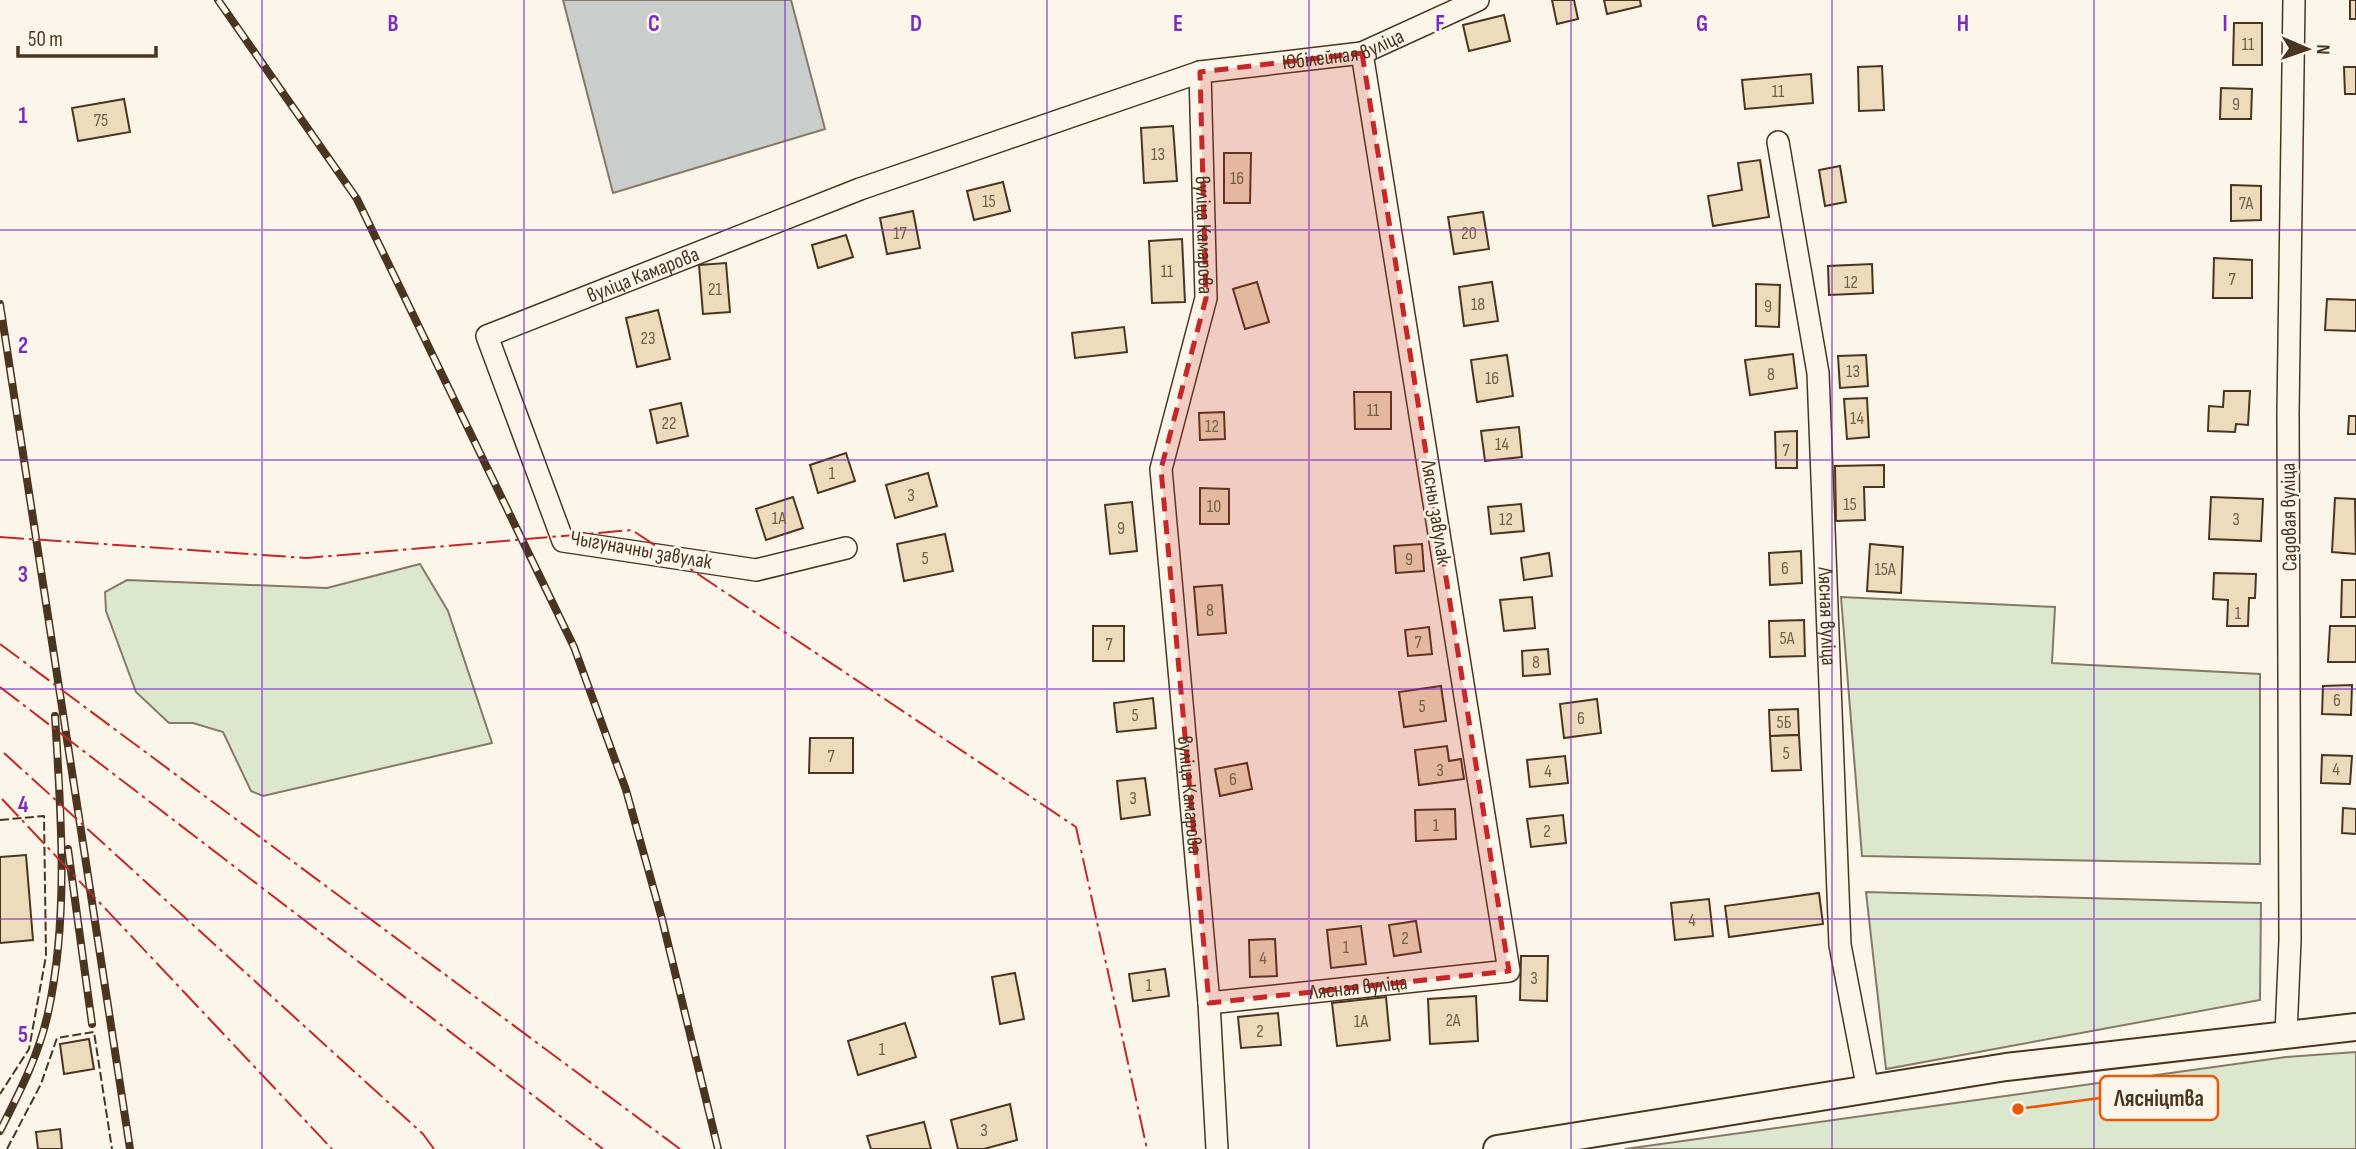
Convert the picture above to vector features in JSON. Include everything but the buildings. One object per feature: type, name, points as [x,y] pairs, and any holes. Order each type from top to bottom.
[{"type":"main road","points":[[1497,1149],[2006,1068],[2356,1027]]},
{"type":"street","name":"Юбілейная вуліца","points":[[1200,72],[1362,53],[1478,0]]},
{"type":"street","name":"Садовая вуліца","points":[[2286,1034],[2290,940],[2288,413],[2294,0]]},
{"type":"street","name":"Лясны завулак","points":[[1362,53],[1509,971]]},
{"type":"street","name":"вуліца Камарова","points":[[487,336],[860,189],[1200,72],[1206,298],[1161,469],[1209,1003],[1217,1149]]},
{"type":"street","name":"Лясная вуліца","points":[[1778,142],[1818,373],[1840,945],[1868,1090]]},
{"type":"street","name":"Чыгуначны завулак","points":[[487,336],[563,541],[756,570],[846,548]]},
{"type":"street","name":"Лясная вуліца","points":[[1209,1003],[1509,971]]},
{"type":"highlighted area","points":[[1362,53],[1509,971],[1209,1003],[1161,469],[1206,298],[1200,72]]},
{"type":"green space","points":[[420,564],[448,611],[492,743],[263,796],[251,791],[223,732],[193,723],[169,723],[136,692],[106,611],[105,592],[127,580],[327,588]]},
{"type":"green space","points":[[1841,597],[2055,607],[2052,663],[2260,674],[2260,864],[1862,856]]},
{"type":"green space","points":[[1866,892],[2261,903],[2260,1000],[1886,1069]]},
{"type":"green space","points":[[2356,1052],[2356,1149],[1625,1149],[2286,1057]]},
{"type":"shaded area","points":[[563,0],[791,0],[825,129],[613,193]]},
{"type":"railway","points":[[218,0],[357,199],[574,647],[626,790],[662,919],[718,1149]]},
{"type":"railway","points":[[0,304],[130,1149]]},
{"type":"railway","points":[[0,1131],[28,1074],[39,1044],[55,977],[62,865],[55,716]]},
{"type":"railway","points":[[68,849],[92,1024]]},
{"type":"fence","points":[[0,820],[44,816],[46,956],[29,1049],[0,1094]]},
{"type":"fence","points":[[7,1149],[41,1084],[57,1038],[94,1032],[112,1149]]},
{"type":"power","points":[[0,537],[307,558],[632,530],[1076,827],[1147,1149]]},
{"type":"power","points":[[0,644],[680,1149]]},
{"type":"power","points":[[0,687],[603,1149]]},
{"type":"power","points":[[4,753],[423,1134],[434,1149]]},
{"type":"power","points":[[2,799],[332,1149]]},
{"type":"place","name":"Лясніцтва","points":[[2018,1109]]}]
